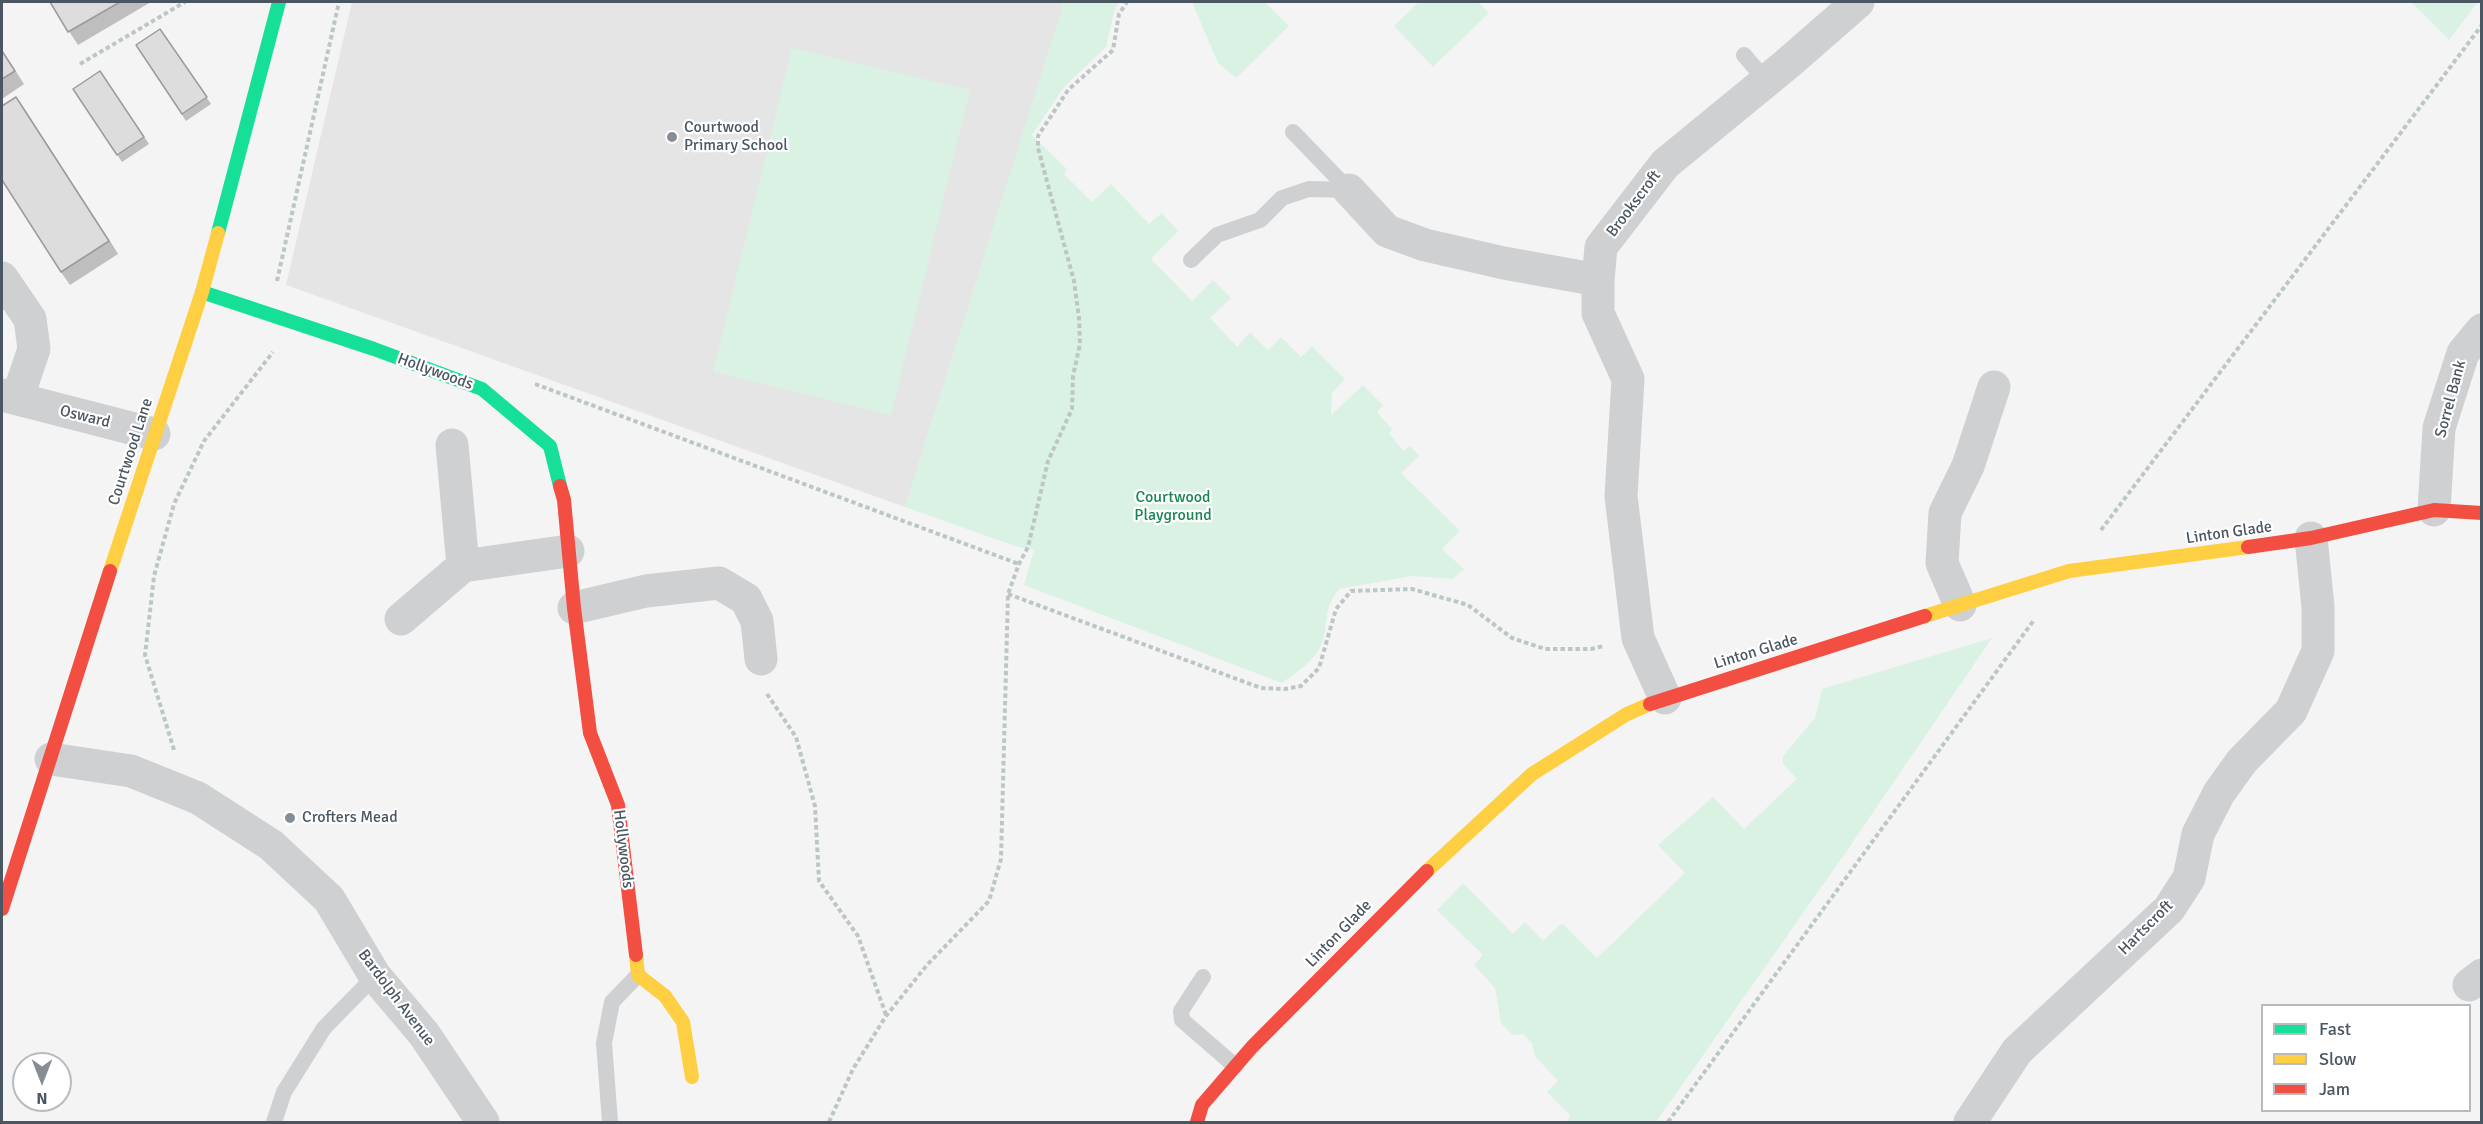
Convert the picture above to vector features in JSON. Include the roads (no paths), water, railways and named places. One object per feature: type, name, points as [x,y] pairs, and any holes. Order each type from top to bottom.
[{"type":"street","name":"Courtwood Lane","points":[[2,909],[153,434],[202,292],[279,2]]},
{"type":"street","name":"Brookscroft","points":[[1665,698],[1638,638],[1621,496],[1628,380],[1598,313],[1601,247],[1665,164],[1767,82],[1858,2]]},
{"type":"street","points":[[1349,190],[1387,231],[1425,244],[1504,263],[1598,280]]},
{"type":"street","name":"Osward","points":[[2,278],[30,319],[34,348],[9,397],[153,434]]},
{"type":"street","name":"Hollywoods","points":[[202,292],[287,319],[482,389],[550,446],[564,500],[574,608],[590,734],[618,805],[638,975]]},
{"type":"street","name":"Sorrel Bank","points":[[2434,510],[2439,428],[2463,353],[2481,330]]},
{"type":"street","points":[[1960,605],[1942,563],[1945,513],[1968,466],[1994,387]]},
{"type":"street","points":[[452,445],[463,566]]},
{"type":"street","name":"Linton Glade","points":[[1197,1122],[1202,1105],[1252,1047],[1405,891],[1532,774],[1627,714],[1665,698],[2069,571],[2311,538],[2434,510],[2481,513]]},
{"type":"street","name":"Hartscroft","points":[[1970,1122],[2017,1051],[2169,909],[2189,878],[2198,834],[2219,793],[2242,761],[2290,711],[2318,651],[2318,607],[2311,538]]},
{"type":"street","points":[[401,619],[463,566],[568,552]]},
{"type":"street","points":[[574,608],[646,591],[719,583],[746,598],[757,621],[761,658]]},
{"type":"street","name":"Bardolph Avenue","points":[[51,759],[131,771],[198,798],[271,845],[329,899],[375,976],[424,1034],[483,1122]]},
{"type":"street","points":[[638,975],[666,996],[683,1022],[692,1077]]},
{"type":"lane","points":[[1744,55],[1767,82]]},
{"type":"lane","points":[[1293,132],[1349,190]]},
{"type":"lane","points":[[1191,260],[1217,235],[1260,220],[1282,198],[1309,189],[1349,190]]},
{"type":"lane","points":[[610,1122],[604,1043],[612,1002],[638,975]]},
{"type":"lane","points":[[274,1122],[284,1092],[324,1028],[375,976]]},
{"type":"lane","points":[[1203,977],[1181,1011],[1182,1020],[1235,1066]]},
{"type":"place","name":"Courtwood Primary School","points":[[672,137]]},
{"type":"place","name":"Crofters Mead","points":[[290,818]]},
{"type":"park label","name":"Courtwood Playground","points":[[1173,507]]}]
